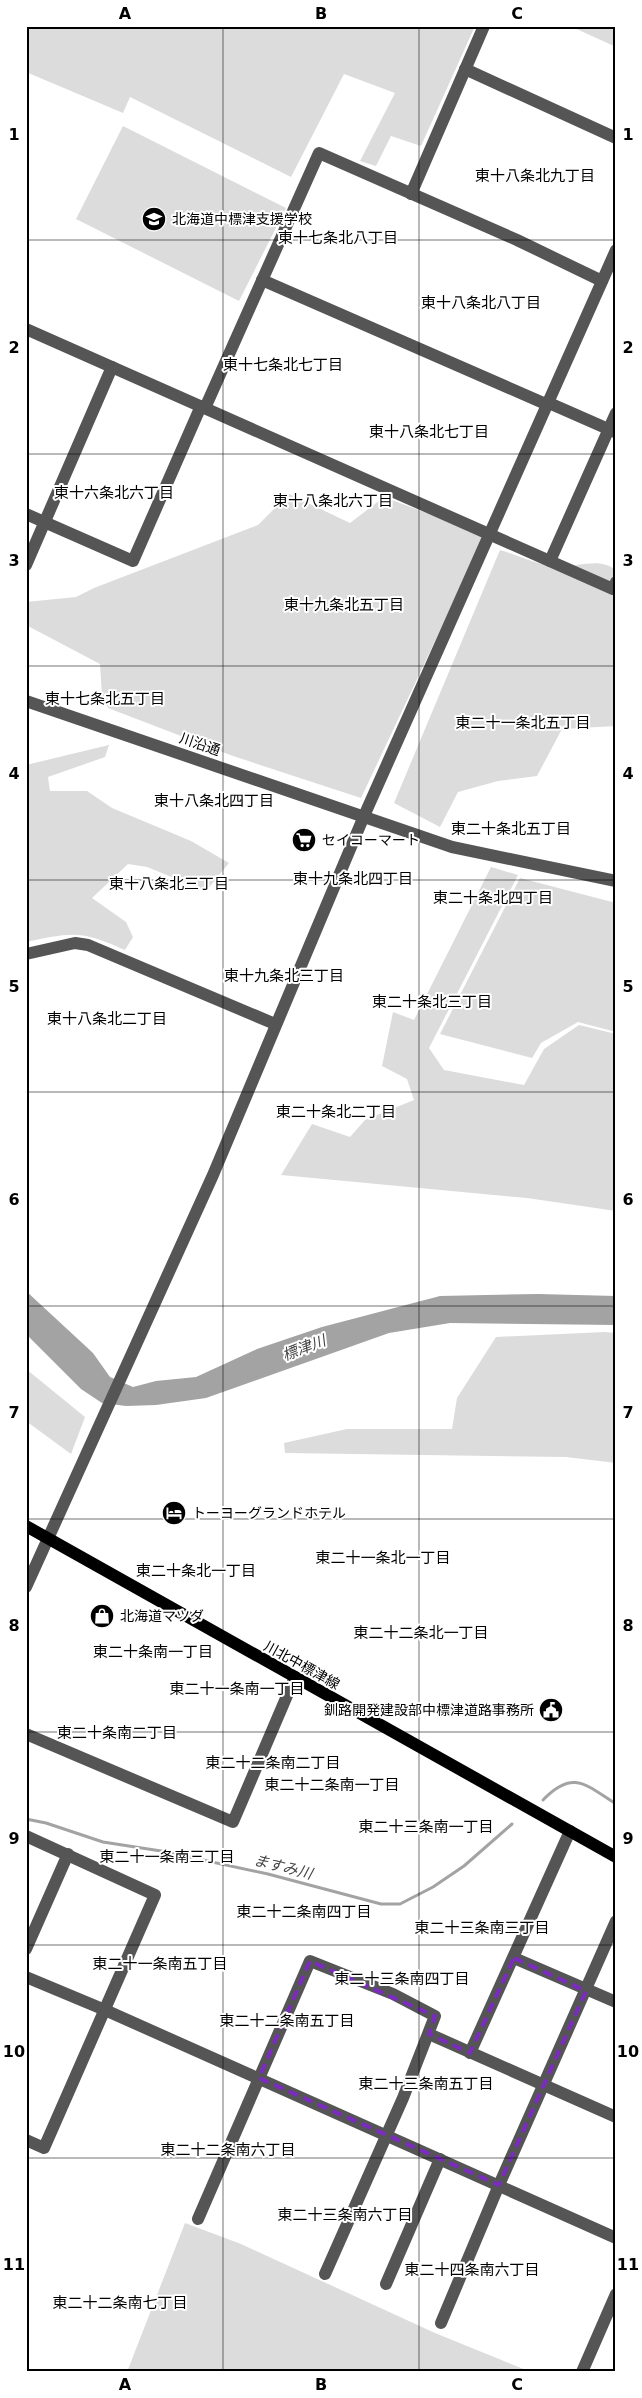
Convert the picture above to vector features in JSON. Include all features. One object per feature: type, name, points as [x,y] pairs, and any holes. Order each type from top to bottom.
[{"type":"main road","name":"川北中標津線","points":[[26,1526],[616,1857]]},
{"type":"street","points":[[412,194],[484,26]]},
{"type":"street","points":[[465,69],[616,138]]},
{"type":"street","points":[[26,514],[133,561],[319,153],[517,240],[602,281]]},
{"type":"street","points":[[26,1587],[213,1175],[364,816],[616,250]]},
{"type":"street","points":[[262,280],[612,431]]},
{"type":"street","points":[[26,329],[613,589],[616,582]]},
{"type":"street","points":[[26,565],[112,367]]},
{"type":"street","points":[[550,561],[612,431],[616,413]]},
{"type":"street","name":"川沿通","points":[[26,701],[452,847],[616,881]]},
{"type":"street","points":[[26,954],[76,943],[88,945],[275,1024]]},
{"type":"street","points":[[26,1734],[233,1822],[295,1677]]},
{"type":"street","points":[[470,2053],[570,1831]]},
{"type":"street","points":[[26,1836],[155,1895],[44,2148],[26,2140]]},
{"type":"street","points":[[26,1948],[68,1854]]},
{"type":"street","points":[[442,2323],[499,2185],[616,1921]]},
{"type":"street","points":[[514,1958],[586,1991],[616,2002]]},
{"type":"street","points":[[198,2219],[310,1960],[393,1994],[435,2016],[429,2034],[325,2274]]},
{"type":"street","points":[[26,1977],[259,2078],[616,2238]]},
{"type":"street","points":[[429,2034],[616,2117]]},
{"type":"street","points":[[386,2284],[440,2159]]},
{"type":"street","points":[[582,2372],[615,2297]]},
{"type":"highlighted area","points":[[514,1958],[586,1991],[499,2185],[259,2078],[310,1961],[435,2016],[429,2034],[470,2053]]},
{"type":"shaded area","points":[[26,26],[475,26],[421,146],[391,136],[376,166],[360,161],[395,93],[344,74],[291,177],[130,97],[123,113],[26,72]]},
{"type":"shaded area","points":[[570,26],[616,26],[616,47]]},
{"type":"shaded area","points":[[123,126],[286,208],[239,301],[76,219]]},
{"type":"shaded area","points":[[289,494],[350,523],[384,497],[485,535],[361,798],[233,756],[108,708],[102,696],[100,664],[26,625],[26,602],[76,597],[94,588],[258,525]]},
{"type":"shaded area","points":[[500,550],[546,565],[560,567],[593,563],[616,570],[616,726],[562,729],[537,776],[498,781],[458,792],[440,827],[394,803]]},
{"type":"shaded area","points":[[109,745],[105,757],[48,777],[50,791],[87,791],[112,808],[191,841],[229,863],[206,891],[147,867],[128,864],[92,898],[126,922],[133,937],[125,950],[97,939],[76,935],[55,936],[26,942],[26,765]]},
{"type":"shaded area","points":[[491,867],[518,875],[429,1048],[444,1070],[524,1085],[544,1049],[579,1025],[616,1034],[616,1211],[527,1198],[281,1175],[312,1124],[350,1137],[365,1120],[414,1100],[407,1079],[382,1066],[393,1012],[414,1020]]},
{"type":"shaded area","points":[[520,878],[616,903],[616,1032],[578,1022],[541,1043],[532,1058],[440,1034]]},
{"type":"shaded area","points":[[616,1333],[616,1463],[566,1457],[285,1453],[284,1443],[347,1429],[452,1429],[457,1398],[496,1337]]},
{"type":"shaded area","points":[[26,1369],[85,1417],[71,1454],[26,1421]]},
{"type":"shaded area","points":[[185,2223],[241,2244],[435,2333],[531,2372],[127,2372]]},
{"type":"water","name":"標津川","points":[[26,1291],[93,1353],[110,1377],[133,1387],[156,1381],[196,1377],[257,1349],[322,1327],[440,1296],[538,1294],[616,1296],[616,1325],[450,1323],[389,1333],[206,1398],[156,1405],[126,1406],[102,1403],[81,1389],[26,1334]]},
{"type":"waterway","name":"ますみ川","points":[[543,1800],[563,1785],[580,1783],[616,1804]]},
{"type":"waterway","name":"ますみ川","points":[[26,1819],[46,1823],[103,1842],[161,1851],[268,1874],[381,1904],[400,1904],[433,1887],[464,1866],[512,1824]]},
{"type":"place","name":"北海道中標津支援学校","points":[[154,219]]},
{"type":"place","name":"セイコーマート","points":[[304,840]]},
{"type":"place","name":"トーヨーグランドホテル","points":[[174,1513]]},
{"type":"place","name":"北海道マツダ","points":[[102,1616]]},
{"type":"place","name":"釧路開発建設部中標津道路事務所","points":[[551,1710]]},
{"type":"district","name":"東十八条北九丁目","points":[[535,176]]},
{"type":"district","name":"東十七条北八丁目","points":[[338,238]]},
{"type":"district","name":"東十八条北八丁目","points":[[481,303]]},
{"type":"district","name":"東十七条北七丁目","points":[[283,365]]},
{"type":"district","name":"東十八条北七丁目","points":[[429,432]]},
{"type":"district","name":"東十六条北六丁目","points":[[114,493]]},
{"type":"district","name":"東十八条北六丁目","points":[[333,501]]},
{"type":"district","name":"東十九条北五丁目","points":[[344,605]]},
{"type":"district","name":"東十七条北五丁目","points":[[105,699]]},
{"type":"district","name":"東二十一条北五丁目","points":[[523,723]]},
{"type":"district","name":"東十八条北四丁目","points":[[214,801]]},
{"type":"district","name":"東二十条北五丁目","points":[[511,829]]},
{"type":"district","name":"東十九条北四丁目","points":[[353,879]]},
{"type":"district","name":"東十八条北三丁目","points":[[169,884]]},
{"type":"district","name":"東二十条北四丁目","points":[[493,898]]},
{"type":"district","name":"東十九条北三丁目","points":[[284,976]]},
{"type":"district","name":"東二十条北三丁目","points":[[432,1002]]},
{"type":"district","name":"東十八条北二丁目","points":[[107,1019]]},
{"type":"district","name":"東二十条北二丁目","points":[[336,1112]]},
{"type":"district","name":"東二十一条北一丁目","points":[[383,1558]]},
{"type":"district","name":"東二十条北一丁目","points":[[196,1571]]},
{"type":"district","name":"東二十二条北一丁目","points":[[421,1633]]},
{"type":"district","name":"東二十条南一丁目","points":[[153,1652]]},
{"type":"district","name":"東二十一条南一丁目","points":[[237,1689]]},
{"type":"district","name":"東二十条南二丁目","points":[[117,1733]]},
{"type":"district","name":"東二十二条南二丁目","points":[[273,1763]]},
{"type":"district","name":"東二十二条南一丁目","points":[[332,1785]]},
{"type":"district","name":"東二十三条南一丁目","points":[[426,1827]]},
{"type":"district","name":"東二十一条南三丁目","points":[[167,1857]]},
{"type":"district","name":"東二十二条南四丁目","points":[[304,1912]]},
{"type":"district","name":"東二十三条南三丁目","points":[[482,1928]]},
{"type":"district","name":"東二十一条南五丁目","points":[[160,1964]]},
{"type":"district","name":"東二十三条南四丁目","points":[[402,1979]]},
{"type":"district","name":"東二十二条南五丁目","points":[[287,2021]]},
{"type":"district","name":"東二十三条南五丁目","points":[[426,2084]]},
{"type":"district","name":"東二十二条南六丁目","points":[[228,2150]]},
{"type":"district","name":"東二十三条南六丁目","points":[[345,2215]]},
{"type":"district","name":"東二十四条南六丁目","points":[[472,2270]]},
{"type":"district","name":"東二十二条南七丁目","points":[[120,2303]]}]
